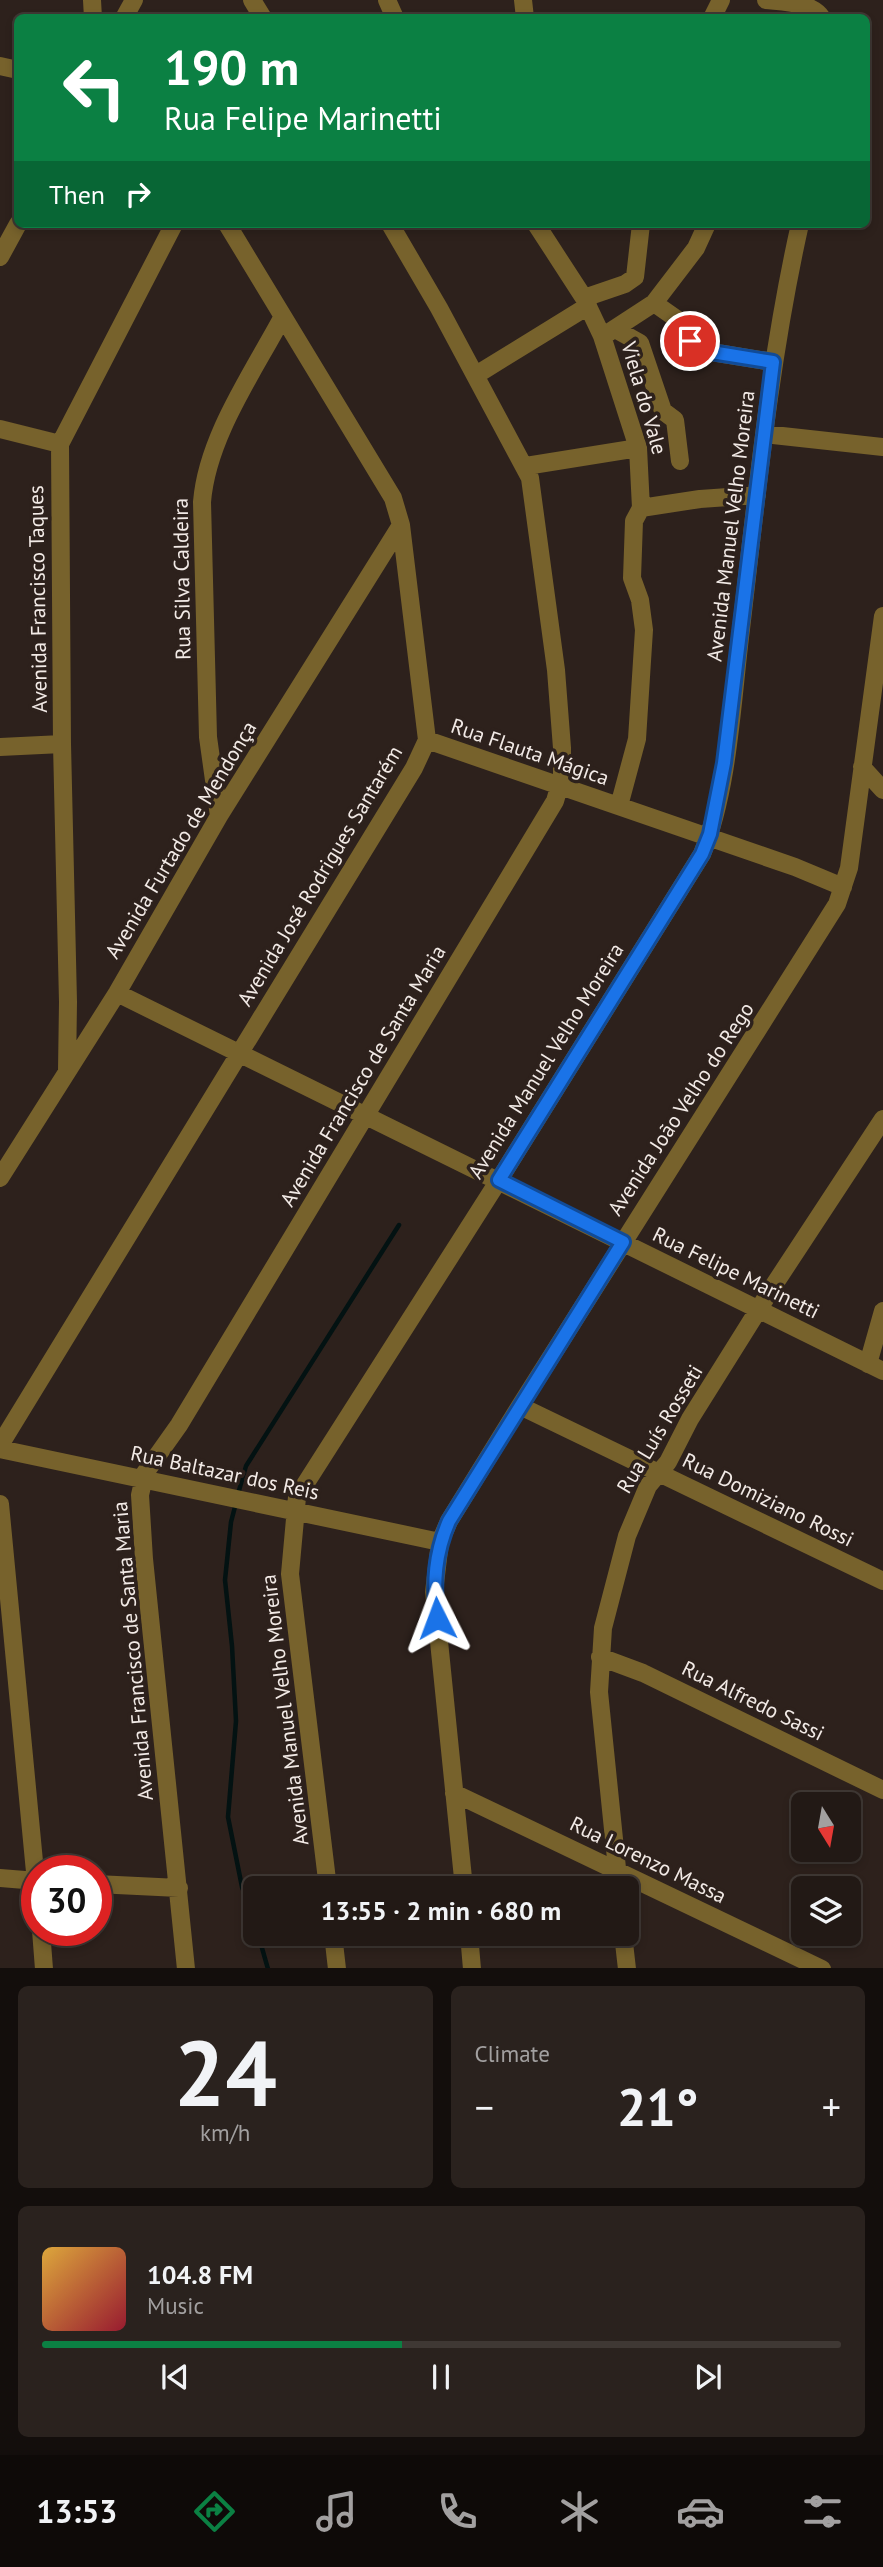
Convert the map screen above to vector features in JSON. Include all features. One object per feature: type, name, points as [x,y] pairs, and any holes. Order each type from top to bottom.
[{"type":"street","points":[[766,0],[806,6],[819,14]]},
{"type":"street","points":[[0,257],[16,228]]},
{"type":"street","name":"Avenida Francisco Taques","points":[[67,1070],[60,444],[172,228]]},
{"type":"street","name":"Avenida José Rodrigues Santarém","points":[[0,1447],[414,768],[427,740],[401,525],[393,498],[229,228]]},
{"type":"street","name":"Avenida Francisco de Santa Maria","points":[[186,1968],[144,1559],[140,1495],[145,1473],[179,1425],[555,801],[560,785],[562,748],[556,670],[533,487],[526,466],[392,228]]},
{"type":"street","name":"Viela do Vale","points":[[539,228],[586,302],[609,332],[639,448],[641,508],[634,521],[632,578],[640,600],[644,630],[637,739],[619,806]]},
{"type":"street","points":[[476,375],[586,302],[635,277],[641,228]]},
{"type":"street","points":[[609,332],[653,303],[696,248],[706,228]]},
{"type":"street","name":"Avenida Manuel Velho Moreira","points":[[327,1876],[290,1574],[297,1497],[499,1180],[702,854],[709,837],[724,763],[773,362],[799,228]]},
{"type":"street","points":[[653,303],[681,322],[690,341],[699,350],[773,362]]},
{"type":"street","name":"Rua Silva Caldeira","points":[[219,816],[208,737],[202,502],[204,480],[209,459],[229,417],[282,318]]},
{"type":"street","points":[[609,332],[640,343],[663,411],[675,420],[681,461]]},
{"type":"street","points":[[0,429],[60,444]]},
{"type":"street","points":[[764,434],[883,447]]},
{"type":"street","points":[[526,466],[639,448]]},
{"type":"street","points":[[641,508],[700,499],[757,495]]},
{"type":"street","name":"Avenida Furtado de Mendonça","points":[[0,1178],[117,993],[219,816],[401,525]]},
{"type":"street","name":"Avenida João Velho do Rego","points":[[463,1876],[434,1592],[440,1542],[449,1521],[520,1406],[836,904],[849,868],[883,616]]},
{"type":"street","name":"Rua Flauta Mágica","points":[[427,740],[795,867],[843,887]]},
{"type":"street","points":[[0,747],[62,744]]},
{"type":"street","points":[[863,767],[883,790]]},
{"type":"street","name":"Rua Felipe Marinetti","points":[[117,993],[876,1368]]},
{"type":"street","points":[[68,1002],[92,1021],[98,1022]]},
{"type":"street","name":"Rua Luís Rosseti","points":[[618,1876],[599,1692],[603,1628],[627,1536],[648,1486],[660,1472],[759,1310],[883,1119]]},
{"type":"street","points":[[876,1368],[883,1311]]},
{"type":"street","name":"Rua Domiziano Rossi","points":[[520,1406],[883,1581]]},
{"type":"street","name":"Rua Baltazar dos Reis","points":[[0,1447],[440,1542]]},
{"type":"street","points":[[0,1504],[33,1855]]},
{"type":"street","name":"Rua Alfredo Sassi","points":[[600,1657],[643,1673],[883,1790]]},
{"type":"street","name":"Rua Lorenzo Massa","points":[[454,1793],[612,1876]]},
{"type":"street","points":[[0,1878],[21,1882]]},
{"type":"street","points":[[112,1885],[179,1888]]},
{"type":"street","name":"Rua Lorenzo Massa","points":[[639,1888],[820,1968]]},
{"type":"street","points":[[42,1946],[44,1968]]},
{"type":"street","points":[[334,1946],[337,1968]]},
{"type":"street","points":[[470,1946],[472,1968]]},
{"type":"street","points":[[624,1946],[627,1968]]},
{"type":"waterway","points":[[238,1494],[246,1466],[399,1225]]},
{"type":"waterway","points":[[236,1503],[231,1522],[225,1580],[236,1721],[228,1817],[243,1890]]},
{"type":"waterway","points":[[261,1946],[268,1968]]},
{"type":"route","points":[[437,1618],[434,1592],[436,1566],[440,1542],[449,1521],[623,1242],[499,1180],[702,854],[710,834],[724,763],[773,362],[699,350],[690,341]]}]
